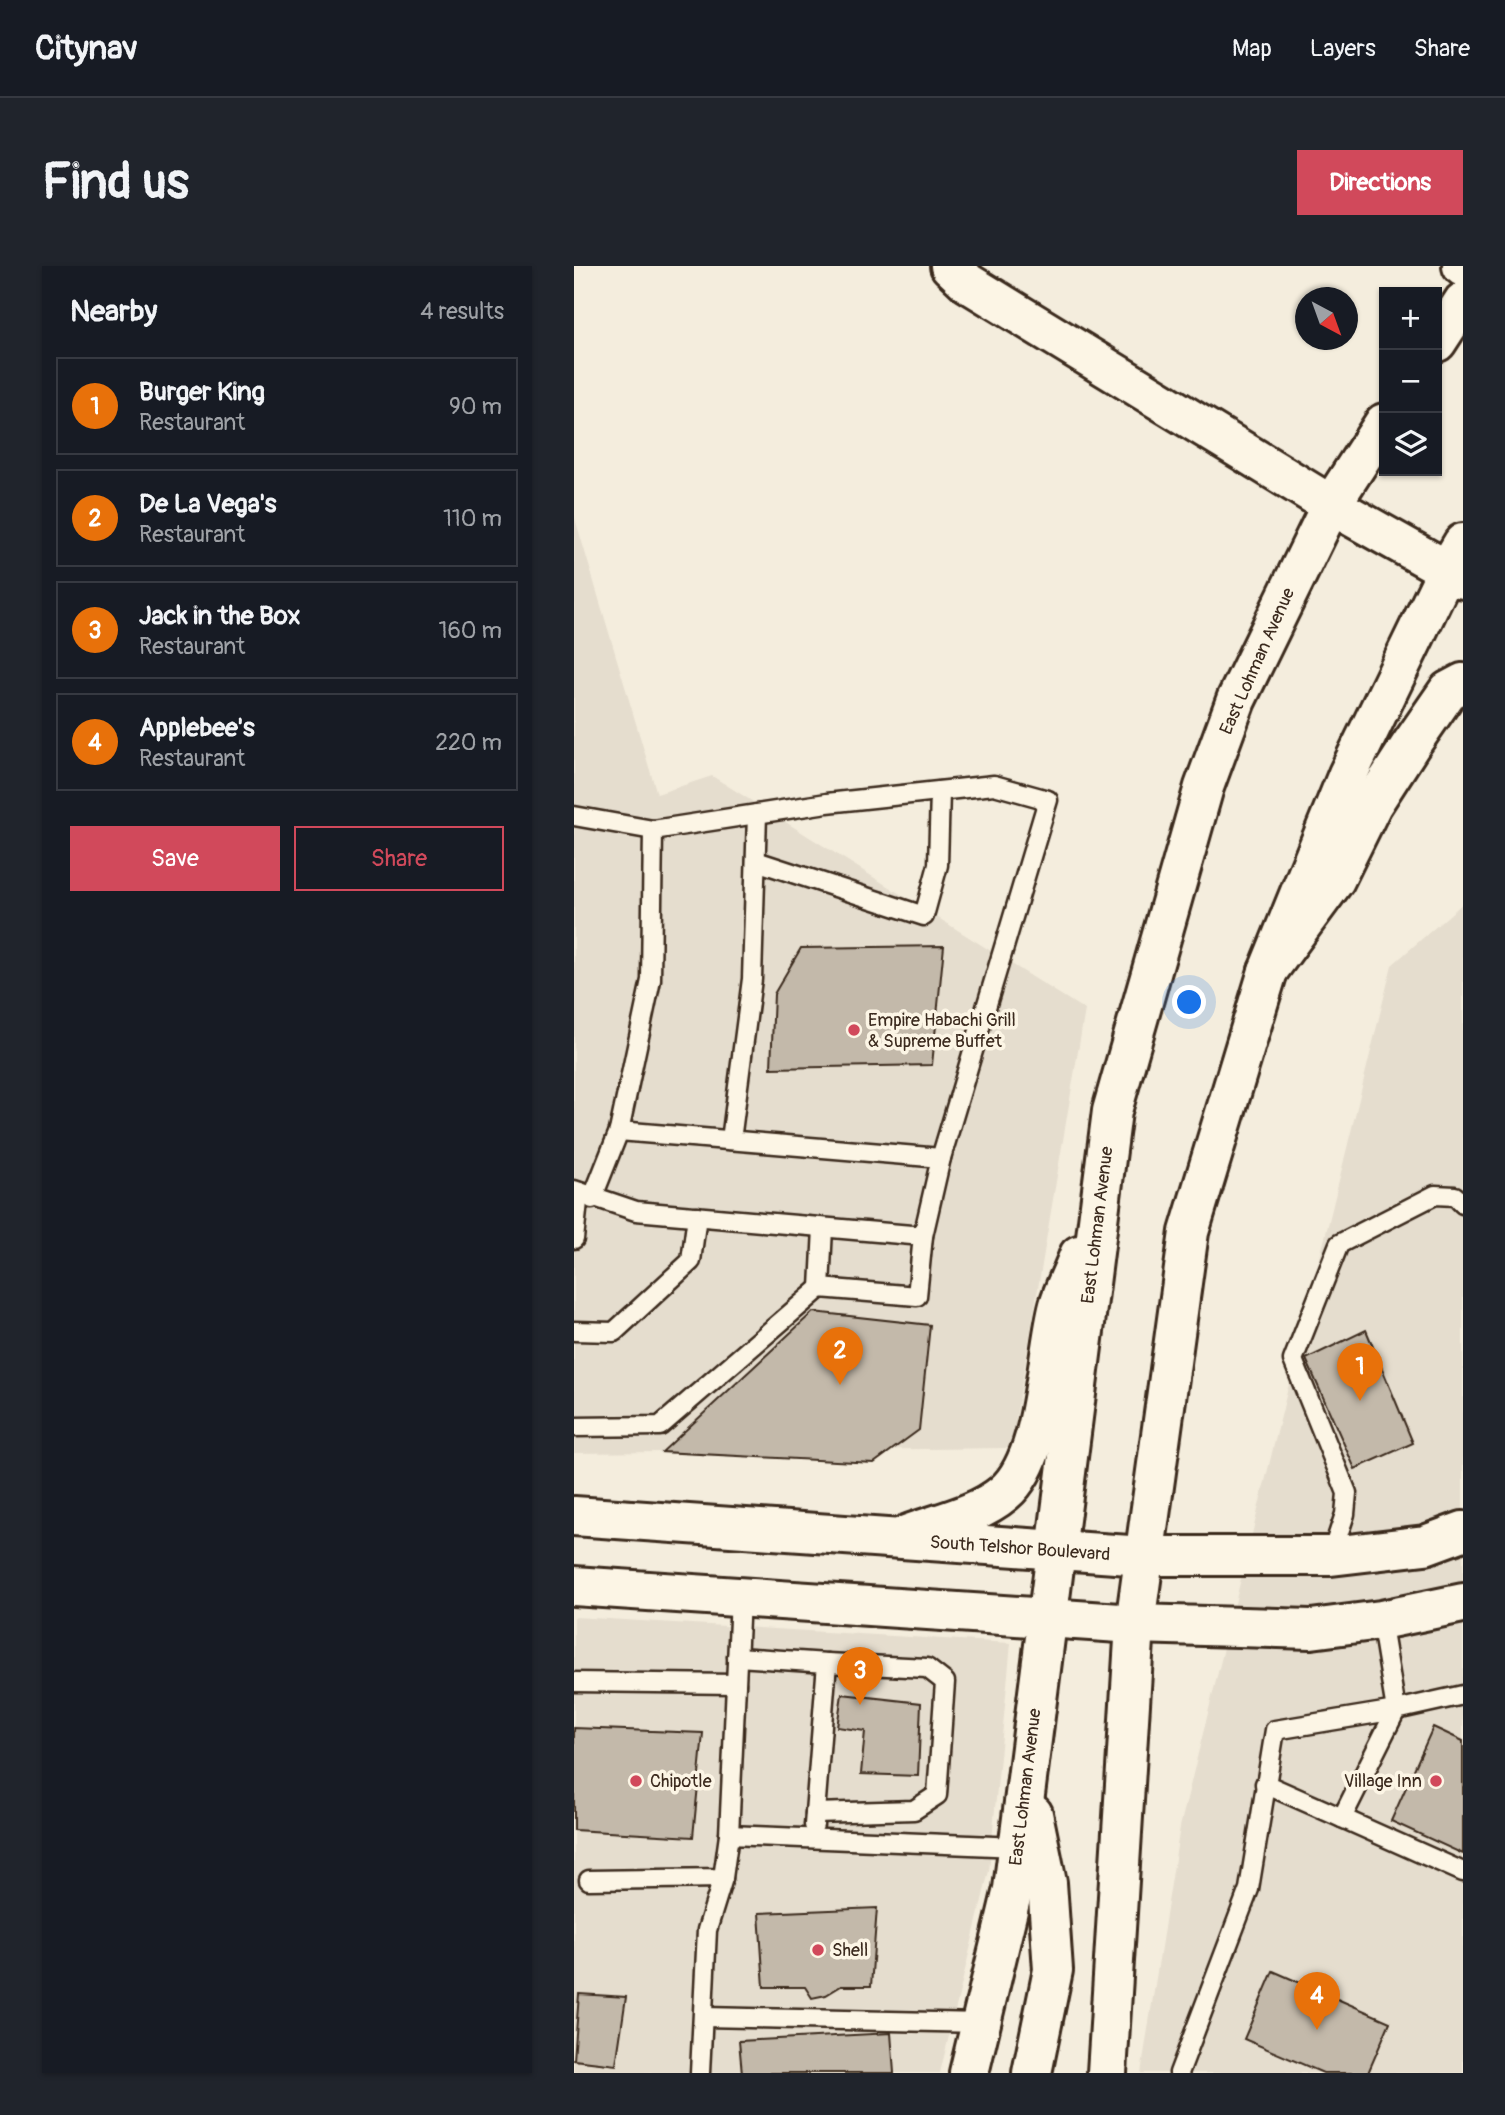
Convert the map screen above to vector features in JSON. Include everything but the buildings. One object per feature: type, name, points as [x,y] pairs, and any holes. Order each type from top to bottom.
[{"type":"main road","points":[[950,266],[968,283],[1331,505],[1458,564],[1348,774],[1268,971],[1189,1232],[1135,1624],[1107,2073]]},
{"type":"main road","points":[[1442,334],[1463,302]]},
{"type":"main road","name":"East Lohman Avenue","points":[[969,2073],[1013,1889],[1112,1111],[1204,787],[1236,700],[1331,505],[1379,431]]},
{"type":"main road","points":[[1268,971],[1335,880],[1372,805],[1409,746],[1448,691],[1463,683]]},
{"type":"main road","points":[[896,1539],[982,1507],[1004,1493],[1019,1477],[1037,1428],[1059,1304],[1100,1205]]},
{"type":"main road","name":"South Telshor Boulevard","points":[[574,1516],[1144,1556],[1331,1556],[1425,1545],[1463,1531]]},
{"type":"main road","points":[[574,1586],[1135,1624],[1311,1629],[1381,1620],[1463,1603]]},
{"type":"main road","points":[[1026,1781],[1047,1883],[1053,1970],[1032,2073]]},
{"type":"lane","points":[[574,816],[653,830],[757,814],[995,785],[1048,800],[941,1158],[923,1236],[917,1296],[820,1288],[660,1426],[574,1427]]},
{"type":"lane","points":[[756,861],[924,916],[938,865],[940,791]]},
{"type":"lane","points":[[731,1140],[752,979],[757,814]]},
{"type":"lane","points":[[574,1239],[582,1194],[619,1131],[651,980],[653,830]]},
{"type":"lane","points":[[619,1131],[941,1158]]},
{"type":"lane","points":[[582,1194],[636,1211],[923,1236]]},
{"type":"lane","points":[[1331,1556],[1345,1514],[1347,1493],[1293,1360],[1339,1244],[1435,1195],[1455,1196],[1463,1204]]},
{"type":"lane","points":[[574,1331],[614,1332],[691,1261],[697,1216]]},
{"type":"lane","points":[[820,1288],[823,1227]]},
{"type":"lane","points":[[700,2073],[707,1930],[723,1878],[729,1835],[740,1598]]},
{"type":"lane","points":[[1342,1818],[1396,1710],[1381,1620]]},
{"type":"lane","points":[[737,1657],[927,1668],[945,1682],[937,1794],[914,1810],[815,1813]]},
{"type":"lane","points":[[813,1839],[827,1663]]},
{"type":"lane","points":[[574,1682],[736,1684]]},
{"type":"lane","points":[[1178,2073],[1249,1889],[1275,1730],[1396,1710],[1463,1695]]},
{"type":"lane","points":[[1265,1784],[1463,1872]]},
{"type":"lane","points":[[729,1835],[1018,1847]]},
{"type":"lane","points":[[589,1880],[723,1878]]},
{"type":"lane","points":[[704,2017],[981,2023]]},
{"type":"shaded area","points":[[574,515],[657,794],[712,776],[1085,1010],[1011,1448],[574,1453]]},
{"type":"shaded area","points":[[1463,903],[1463,2073],[1141,2073],[1180,1827],[1392,965]]},
{"type":"shaded area","points":[[574,1617],[1011,1643],[989,1871],[940,2073],[574,2073]]},
{"type":"place","name":"Empire Habachi Grill & Supreme Buffet","points":[[854,1030]]},
{"type":"place","name":"De La Vega's","points":[[840,1385]]},
{"type":"place","name":"Burger King","points":[[1360,1401]]},
{"type":"place","name":"Jack in the Box","points":[[860,1705]]},
{"type":"place","name":"Chipotle","points":[[636,1781]]},
{"type":"place","name":"Village Inn","points":[[1436,1781]]},
{"type":"place","name":"Shell","points":[[818,1950]]},
{"type":"place","name":"Applebee's","points":[[1317,2030]]}]
